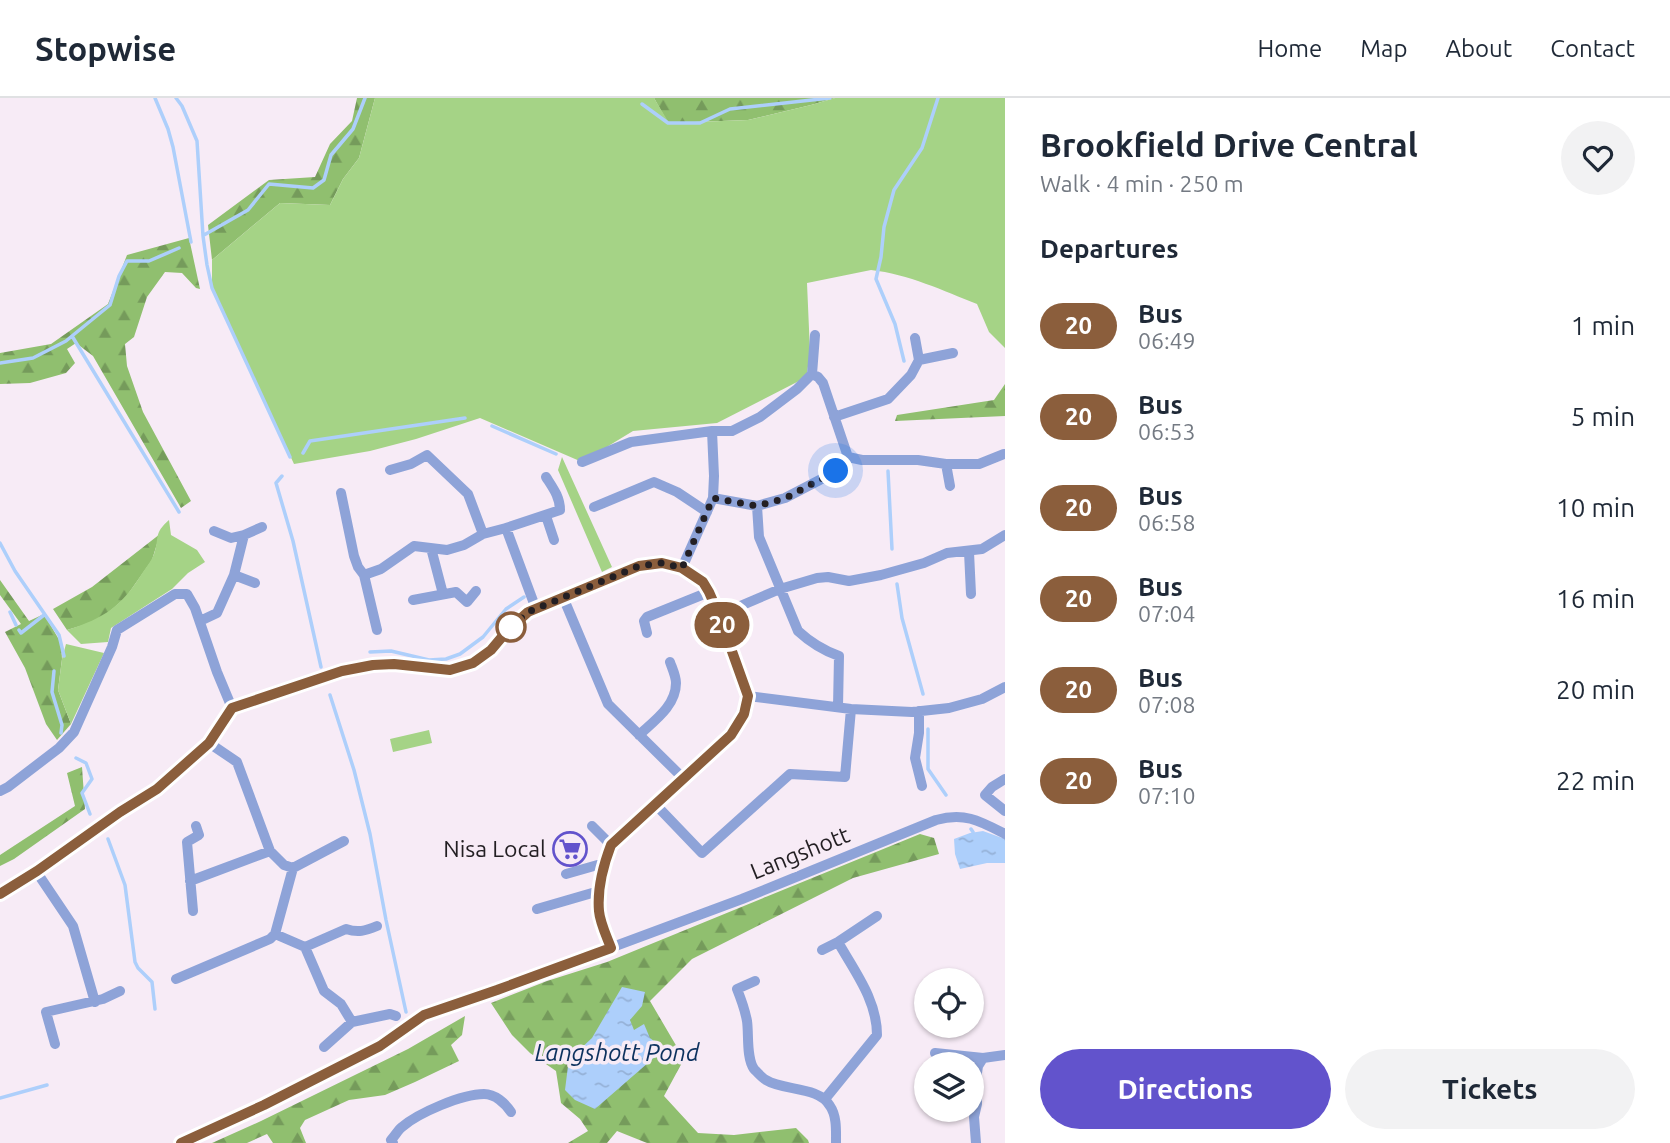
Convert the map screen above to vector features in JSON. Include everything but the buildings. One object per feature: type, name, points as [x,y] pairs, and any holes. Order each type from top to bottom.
[{"type":"street","points":[[582,462],[631,442],[712,431],[732,431],[760,417],[812,374],[815,335]]},
{"type":"street","points":[[834,417],[888,399],[911,375],[919,360],[915,338]]},
{"type":"street","points":[[919,360],[953,353]]},
{"type":"street","points":[[713,498],[757,506],[786,498],[824,479],[844,464],[848,457],[823,383],[812,374]]},
{"type":"street","points":[[682,568],[713,498],[712,431]]},
{"type":"street","points":[[848,457],[862,460],[979,464],[1004,454]]},
{"type":"street","points":[[390,470],[411,464],[427,455],[468,494],[483,534]]},
{"type":"street","points":[[946,464],[950,486]]},
{"type":"street","points":[[364,575],[382,569],[414,546],[447,550],[464,545],[483,534],[561,510],[558,495],[545,477]]},
{"type":"street","points":[[594,507],[654,482],[677,492],[707,512]]},
{"type":"street","points":[[468,494],[478,485]]},
{"type":"street","points":[[341,492],[354,556],[364,575],[377,630]]},
{"type":"street","points":[[757,506],[759,537],[798,631],[822,651],[839,656],[838,707]]},
{"type":"street","points":[[546,516],[554,540]]},
{"type":"street","points":[[214,531],[231,538],[262,527]]},
{"type":"street","points":[[506,528],[536,609]]},
{"type":"street","points":[[200,621],[218,612],[234,575],[244,535]]},
{"type":"street","points":[[719,615],[780,589],[817,578],[858,580],[924,563],[947,553],[982,549],[1005,535]]},
{"type":"street","points":[[431,548],[443,594]]},
{"type":"street","points":[[969,552],[971,594]]},
{"type":"street","points":[[0,894],[157,789],[209,743],[232,708],[342,671],[373,665],[394,664],[450,670],[473,663],[491,650],[528,612],[639,566],[662,563],[682,568],[703,582],[719,615],[748,696],[744,714],[731,735],[611,845],[599,891],[599,914]]},
{"type":"street","points":[[234,575],[256,583]]},
{"type":"street","points":[[413,600],[456,592],[467,602],[476,591]]},
{"type":"street","points":[[647,634],[644,621],[647,617],[709,592]]},
{"type":"street","points":[[0,791],[8,788],[74,732],[117,630],[175,594],[187,594],[200,621],[232,708]]},
{"type":"street","points":[[563,597],[608,704],[684,779]]},
{"type":"street","points":[[639,736],[673,700],[676,681],[670,662]]},
{"type":"street","points":[[748,696],[851,709],[912,712],[949,708],[982,699],[1005,687]]},
{"type":"street","points":[[655,804],[702,853],[790,774],[845,777],[851,709]]},
{"type":"street","points":[[919,711],[915,758],[922,786]]},
{"type":"street","points":[[209,743],[237,762],[270,851],[284,865],[293,868],[344,841]]},
{"type":"street","points":[[1005,779],[985,795],[1005,811]]},
{"type":"street","name":"Langshott","points":[[181,1143],[264,1105],[380,1046],[424,1015],[743,899],[949,816],[976,819],[1005,834]]},
{"type":"street","points":[[193,911],[187,842],[199,835],[196,826]]},
{"type":"street","points":[[592,826],[611,845]]},
{"type":"street","points":[[190,881],[270,851]]},
{"type":"street","points":[[566,874],[601,864],[606,860]]},
{"type":"street","points":[[176,979],[223,964],[270,939],[275,934],[293,868]]},
{"type":"street","points":[[37,871],[73,926],[94,1002]]},
{"type":"street","points":[[537,909],[599,891]]},
{"type":"street","points":[[822,950],[877,916]]},
{"type":"street","points":[[305,947],[345,929],[363,932],[377,926]]},
{"type":"street","points":[[275,934],[305,947],[324,991],[341,1004],[352,1022]]},
{"type":"street","points":[[825,1100],[877,1035],[873,1006],[838,942]]},
{"type":"street","points":[[755,981],[737,989],[746,1019],[752,1067],[766,1080],[783,1086],[802,1088],[825,1100],[831,1106],[835,1117],[836,1143]]},
{"type":"street","points":[[55,1044],[47,1012],[94,1002],[120,991]]},
{"type":"street","points":[[324,1048],[352,1022],[390,1014],[396,1016]]},
{"type":"street","points":[[984,1061],[1005,1055]]},
{"type":"street","points":[[393,1143],[391,1140],[401,1127],[450,1101],[485,1094],[506,1104],[511,1112]]},
{"type":"street","points":[[974,1122],[976,1143]]},
{"type":"green space","points":[[357,98],[375,98],[359,158],[343,179],[330,205],[280,203],[212,260],[208,225],[269,180],[315,177],[330,144],[352,121]]},
{"type":"green space","points":[[375,98],[654,98],[669,123],[748,120],[835,98],[1005,98],[1005,348],[989,332],[977,304],[912,279],[871,270],[807,283],[810,352],[807,373],[799,381],[717,423],[633,431],[582,462],[480,418],[370,451],[294,464],[212,288],[212,260],[280,203],[330,205],[343,179],[359,158]]},
{"type":"green space","points":[[654,98],[835,98],[748,120],[668,123]]},
{"type":"green space","points":[[189,238],[200,289],[182,273],[165,272],[147,297],[134,337],[125,344],[127,366],[143,412],[191,501],[181,508],[93,356],[76,343],[67,349],[75,363],[66,373],[30,383],[0,384],[0,353],[51,344],[108,304],[127,255]]},
{"type":"green space","points":[[1005,384],[1005,416],[895,421],[897,415],[994,400]]},
{"type":"green space","points":[[562,457],[612,567],[602,572],[558,470]]},
{"type":"green space","points":[[169,520],[171,535],[197,550],[205,562],[188,573],[172,589],[111,628],[108,642],[81,644],[67,630],[92,621],[128,594],[152,558],[159,532]]},
{"type":"green space","points":[[160,534],[152,560],[126,597],[100,620],[67,630],[53,609],[92,587]]},
{"type":"green space","points":[[0,580],[29,621],[44,614],[61,643],[58,690],[71,724],[57,740],[46,724],[25,668],[5,632],[21,624],[0,595]]},
{"type":"green space","points":[[66,644],[104,653],[71,724],[58,690]]},
{"type":"green space","points":[[429,730],[432,743],[393,752],[390,739]]},
{"type":"green space","points":[[82,767],[85,809],[0,866],[0,855],[75,806],[67,773]]},
{"type":"green space","points":[[920,834],[934,838],[939,854],[853,878],[692,959],[650,1001],[684,1059],[664,1096],[698,1133],[734,1135],[796,1128],[809,1143],[647,1143],[617,1131],[607,1143],[568,1143],[588,1131],[580,1119],[561,1103],[556,1071],[530,1053],[512,1035],[491,1003],[607,962]]},
{"type":"green space","points":[[465,1016],[462,1035],[451,1045],[459,1061],[385,1095],[349,1100],[305,1120],[300,1128],[306,1143],[273,1143],[267,1134],[247,1143],[212,1143],[408,1049]]},
{"type":"water","points":[[983,831],[1005,839],[1005,863],[987,863],[960,869],[954,839]]},
{"type":"water","name":"Langshott Pond","points":[[622,987],[645,992],[642,1006],[630,1020],[634,1030],[644,1024],[650,1038],[664,1049],[595,1109],[575,1100],[565,1090],[568,1066],[577,1052],[592,1038]]},
{"type":"waterway","points":[[155,98],[173,147],[191,242]]},
{"type":"waterway","points":[[176,98],[197,141],[203,236],[212,288],[290,457]]},
{"type":"waterway","points":[[204,235],[248,210],[269,184],[313,188],[324,180],[331,155],[353,129],[365,98]]},
{"type":"waterway","points":[[642,104],[668,123],[700,123],[730,109],[830,98]]},
{"type":"waterway","points":[[904,361],[895,324],[876,279],[884,227],[894,190],[922,148],[938,98]]},
{"type":"waterway","points":[[0,363],[33,358],[66,341],[110,305],[127,261],[149,261],[179,248]]},
{"type":"waterway","points":[[72,336],[179,512]]},
{"type":"waterway","points":[[303,453],[310,441],[465,418]]},
{"type":"waterway","points":[[492,426],[556,454]]},
{"type":"waterway","points":[[888,471],[892,549]]},
{"type":"waterway","points":[[282,476],[276,483],[293,541],[321,667]]},
{"type":"waterway","points":[[0,543],[15,571],[59,635],[64,656]]},
{"type":"waterway","points":[[897,584],[902,618],[923,694]]},
{"type":"waterway","points":[[370,652],[391,651],[429,660],[446,659],[460,654],[483,637],[506,609],[524,597]]},
{"type":"waterway","points":[[10,612],[16,625]]},
{"type":"waterway","points":[[19,630],[21,633],[44,615]]},
{"type":"waterway","points":[[54,671],[52,692],[62,725],[61,733]]},
{"type":"waterway","points":[[330,695],[354,770],[370,834],[406,1012]]},
{"type":"waterway","points":[[928,729],[928,769],[946,795]]},
{"type":"waterway","points":[[76,758],[86,763],[92,779],[82,793],[90,814]]},
{"type":"waterway","points":[[108,839],[125,885],[135,962],[152,982],[155,1009]]},
{"type":"waterway","points":[[0,1098],[47,1085]]},
{"type":"bus line","name":"20","points":[[0,894],[157,789],[209,743],[232,708],[342,671],[373,665],[394,664],[450,670],[473,663],[491,650],[528,612],[639,566],[662,563],[682,568],[703,582],[719,615],[748,696],[744,714],[731,735],[611,845],[599,891],[599,914],[611,948],[424,1015],[380,1046],[264,1105],[181,1143]]},
{"type":"place","name":"Nisa Local","points":[[570,849]]},
{"type":"route","points":[[511,627],[507,631],[528,612],[639,566],[662,563],[682,568],[713,498],[757,506],[786,498],[836,471]]}]
